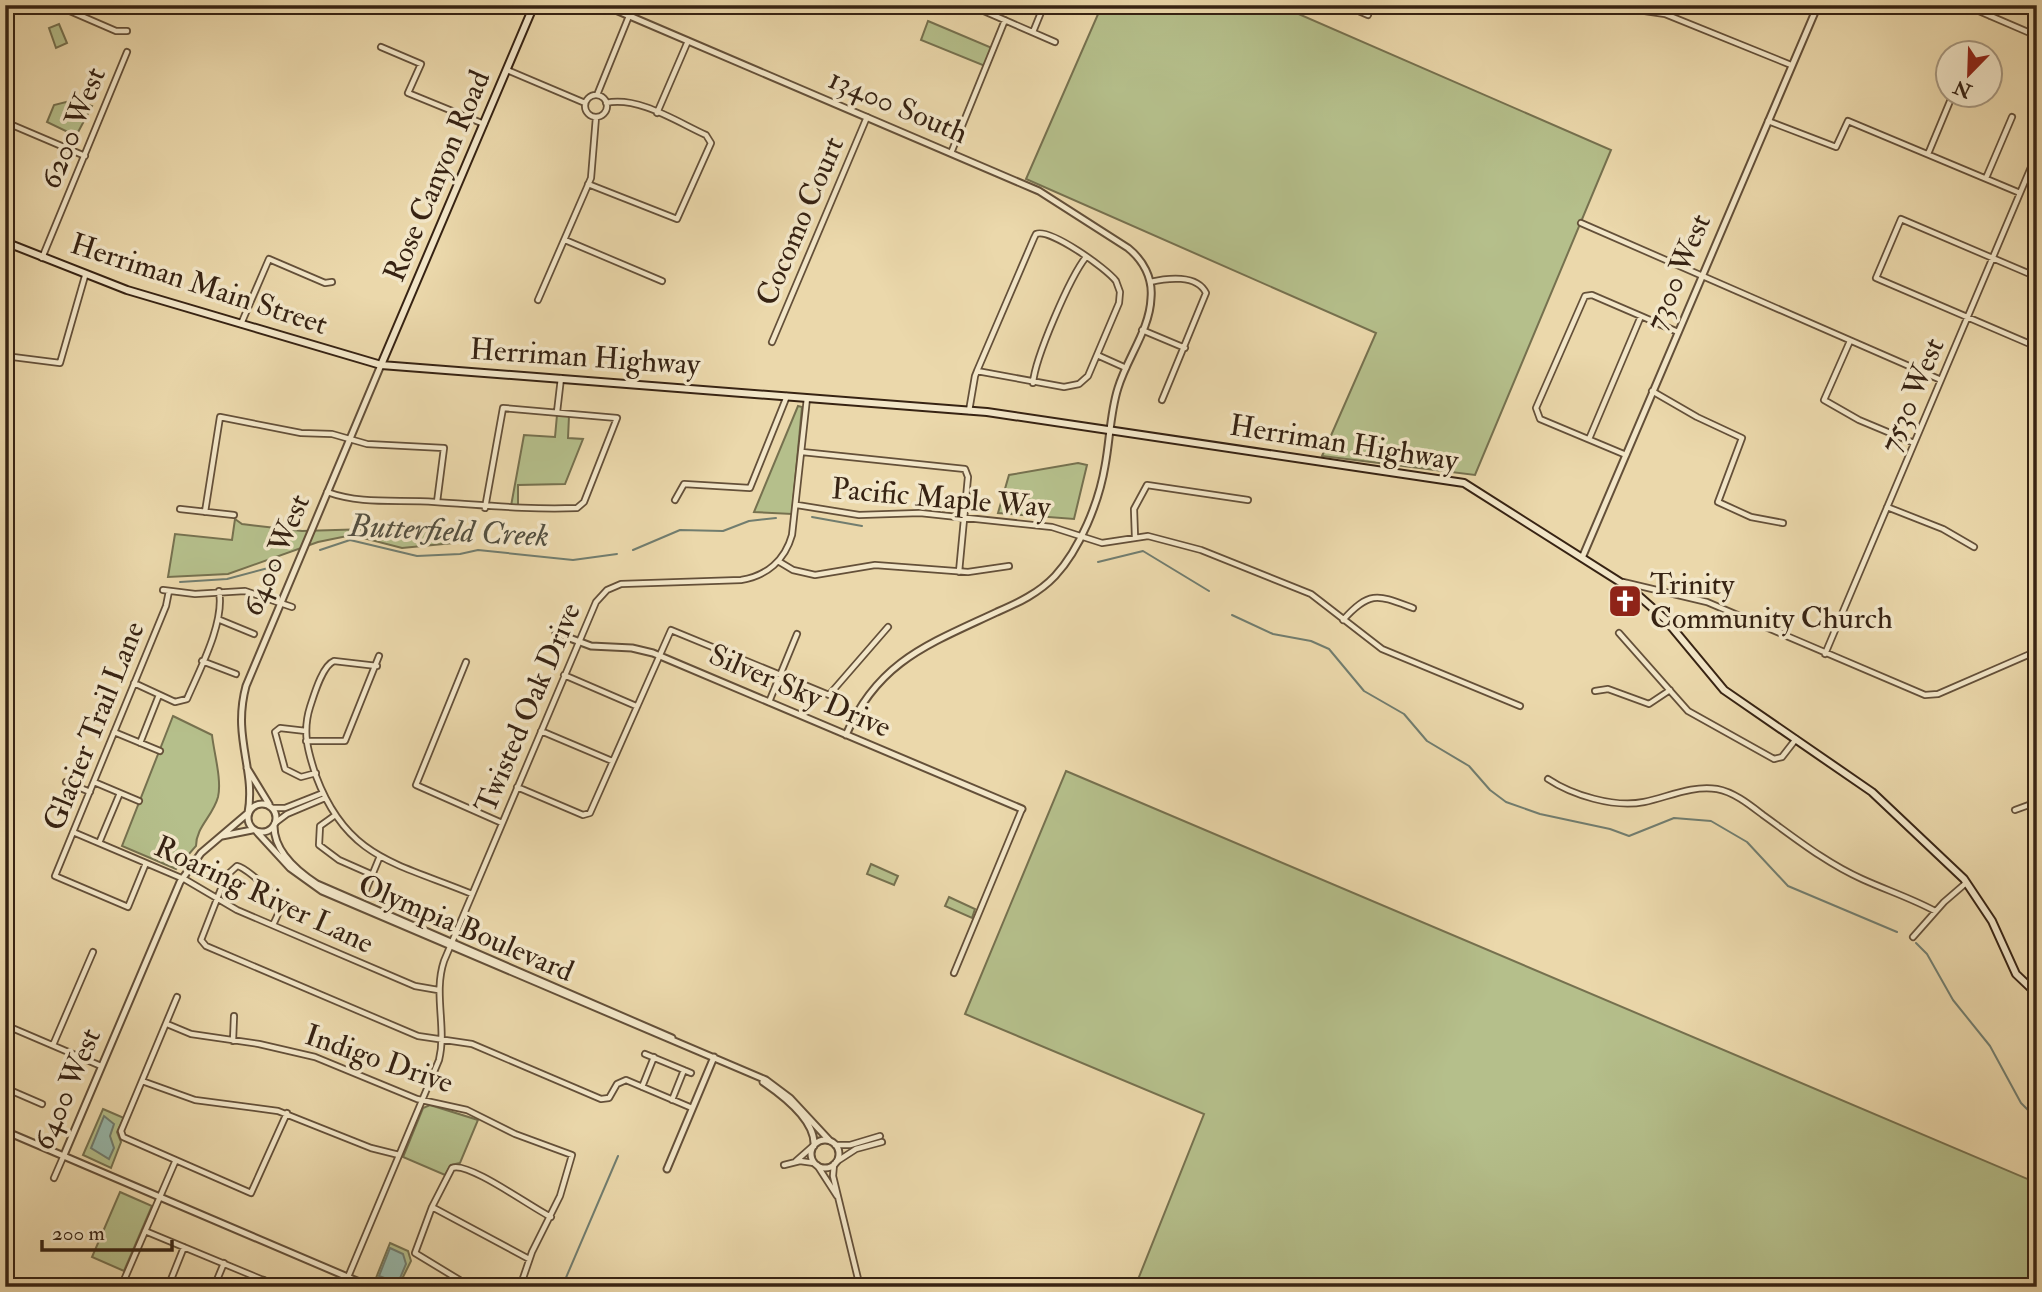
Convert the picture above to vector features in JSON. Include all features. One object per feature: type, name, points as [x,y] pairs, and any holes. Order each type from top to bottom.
[{"type":"main road","name":"Rose Canyon Road","points":[[381,365],[534,5]]},
{"type":"main road","name":"Herriman Main Street","points":[[5,242],[85,276],[381,365]]},
{"type":"main road","name":"Herriman Highway","points":[[381,365],[986,412],[1455,481],[1489,496],[1619,581],[1665,620],[1724,690],[1865,786],[1967,882],[1992,921],[2016,974],[2037,994]]},
{"type":"street","points":[[56,5],[116,31],[127,31]]},
{"type":"street","name":"13400 South","points":[[604,5],[951,153],[1067,206],[1135,254],[1150,282]]},
{"type":"street","points":[[970,5],[1055,42]]},
{"type":"street","points":[[1033,32],[1044,5]]},
{"type":"street","points":[[1604,5],[1665,14],[1791,65]]},
{"type":"street","name":"7300 West","points":[[1583,558],[1700,277],[1818,5]]},
{"type":"street","points":[[1965,5],[2037,36]]},
{"type":"street","points":[[1990,16],[1994,5]]},
{"type":"street","points":[[1347,6],[1358,8],[1367,15]]},
{"type":"street","points":[[597,96],[629,16]]},
{"type":"street","points":[[951,153],[1005,20]]},
{"type":"street","points":[[657,113],[688,41]]},
{"type":"street","points":[[381,47],[421,64],[408,93],[484,124]]},
{"type":"street","name":"6200 West","points":[[41,258],[127,52]]},
{"type":"street","points":[[507,70],[585,103]]},
{"type":"street","points":[[585,103],[590,97],[597,96],[606,103],[629,102],[710,139],[677,219],[588,184]]},
{"type":"street","points":[[585,103],[587,112],[596,117]]},
{"type":"street","points":[[596,117],[605,113],[606,103]]},
{"type":"street","points":[[1928,154],[1947,108]]},
{"type":"street","points":[[538,300],[588,184],[594,161],[596,117]]},
{"type":"street","name":"Cocomo Court","points":[[772,342],[867,117]]},
{"type":"street","points":[[1986,178],[2012,117]]},
{"type":"street","points":[[1767,121],[1836,147],[1848,121],[2020,193]]},
{"type":"street","points":[[5,122],[85,156]]},
{"type":"street","name":"7530 West","points":[[1825,654],[2037,153]]},
{"type":"street","points":[[2037,277],[1901,219],[1876,278],[2037,347]]},
{"type":"street","points":[[1581,223],[1941,380]]},
{"type":"street","points":[[969,411],[977,371],[1038,233],[1052,235],[1111,275],[1120,292],[1119,303],[1088,376],[1076,386],[1033,383],[977,371]]},
{"type":"street","points":[[565,240],[662,281]]},
{"type":"street","points":[[1033,383],[1036,364],[1076,272],[1086,257]]},
{"type":"street","points":[[241,324],[269,259],[325,283],[332,282]]},
{"type":"street","points":[[5,356],[60,363],[85,276]]},
{"type":"street","points":[[846,735],[868,694],[892,668],[919,649],[1036,593],[1063,566],[1080,536],[1100,486],[1116,396],[1151,306],[1150,282],[1180,279],[1201,286],[1206,291],[1162,400]]},
{"type":"street","points":[[1626,455],[1536,414],[1536,408],[1585,296],[1592,295],[1678,332]]},
{"type":"street","points":[[1589,439],[1641,316]]},
{"type":"street","points":[[1142,330],[1185,348]]},
{"type":"street","points":[[1850,341],[1824,400],[1859,421],[1914,443]]},
{"type":"street","points":[[1097,355],[1126,368]]},
{"type":"street","name":"6400 West","points":[[54,1178],[182,878],[195,860],[248,813],[247,768],[240,734],[242,703],[381,365]]},
{"type":"street","points":[[557,412],[561,378]]},
{"type":"street","points":[[1653,391],[1697,417],[1742,438],[1718,502],[1751,517],[1783,523]]},
{"type":"street","points":[[675,500],[684,484],[750,488],[787,396]]},
{"type":"street","points":[[807,397],[791,540],[778,561],[793,570],[810,574],[884,565],[959,572],[1009,566]]},
{"type":"street","points":[[327,492],[351,501],[437,502],[485,508],[580,506],[617,418],[503,408],[485,508]]},
{"type":"street","points":[[205,512],[220,417],[383,446],[419,444],[444,448],[437,502]]},
{"type":"street","points":[[802,452],[967,471],[959,572]]},
{"type":"street","points":[[1135,537],[1134,509],[1147,485],[1248,500]]},
{"type":"street","name":"Pacific Maple Way","points":[[797,505],[859,515],[920,513],[1052,527],[1109,544],[1135,537],[1152,537],[1201,550],[1311,594],[1382,649],[1520,706]]},
{"type":"street","points":[[1887,507],[1942,529],[1974,547]]},
{"type":"street","points":[[180,509],[234,515]]},
{"type":"street","name":"Twisted Oak Drive","points":[[348,1277],[439,1060],[440,973],[598,599],[616,585],[746,580],[761,574],[778,561]]},
{"type":"street","points":[[1619,581],[1707,602],[1925,695],[1951,689],[2037,651]]},
{"type":"street","name":"Glacier Trail Lane","points":[[146,863],[128,907],[55,876],[167,604],[166,591],[195,594],[219,591]]},
{"type":"street","points":[[134,683],[175,702],[187,699],[220,620],[219,591],[249,592],[292,607]]},
{"type":"street","points":[[1343,620],[1357,604],[1370,596],[1382,597],[1413,608]]},
{"type":"street","points":[[220,620],[254,634]]},
{"type":"street","points":[[517,787],[587,815],[667,633],[675,630],[831,695],[888,627]]},
{"type":"street","name":"Silver Sky Drive","points":[[556,633],[603,648],[632,648],[658,655],[1022,809]]},
{"type":"street","points":[[1619,633],[1697,718],[1774,759],[1784,756],[1796,738]]},
{"type":"street","points":[[769,702],[797,634]]},
{"type":"street","points":[[306,741],[345,741],[380,656]]},
{"type":"street","points":[[202,661],[236,674]]},
{"type":"street","points":[[466,662],[416,785],[502,822]]},
{"type":"street","points":[[377,666],[329,663],[310,705],[306,741],[324,795],[334,816],[354,839],[380,856],[472,894]]},
{"type":"street","points":[[564,675],[636,706]]},
{"type":"street","points":[[1595,691],[1608,689],[1649,704],[1670,690]]},
{"type":"street","points":[[140,743],[159,695]]},
{"type":"street","points":[[306,731],[276,729],[285,769],[301,777],[316,774]]},
{"type":"street","points":[[541,731],[612,761]]},
{"type":"street","points":[[114,732],[160,751]]},
{"type":"street","name":"6400 West","points":[[247,768],[271,807]]},
{"type":"street","points":[[1548,779],[1565,790],[1619,802],[1642,803],[1686,791],[1718,789],[1748,803],[1790,836],[1843,869],[1912,898],[1935,911]]},
{"type":"street","points":[[66,782],[90,792]]},
{"type":"street","points":[[94,782],[139,801]]},
{"type":"street","points":[[100,843],[120,793]]},
{"type":"street","points":[[256,831],[249,825],[248,813],[257,805],[282,809],[324,795]]},
{"type":"street","points":[[222,836],[244,829],[267,831],[290,813],[324,795]]},
{"type":"street","points":[[2015,810],[2037,802]]},
{"type":"street","points":[[271,807],[274,825]]},
{"type":"street","points":[[954,973],[1022,809]]},
{"type":"street","points":[[334,816],[320,827],[319,845],[339,860],[373,875]]},
{"type":"street","name":"Olympia Boulevard","points":[[274,825],[275,839],[286,857],[312,880],[452,944]]},
{"type":"street","name":"Olympia Boulevard","points":[[256,831],[290,868],[315,887],[664,1032],[674,1041],[745,1071],[784,1092],[832,1143]]},
{"type":"street","name":"Roaring River Lane","points":[[73,832],[182,878],[217,899],[418,988],[438,990]]},
{"type":"street","points":[[366,890],[380,856]]},
{"type":"street","points":[[273,925],[279,903],[245,867],[237,866],[228,872],[201,936],[205,945],[418,1036],[472,1044],[603,1099],[611,1096],[622,1080],[692,1108]]},
{"type":"street","points":[[1913,937],[1935,911],[1967,882]]},
{"type":"street","points":[[53,1045],[93,952]]},
{"type":"street","points":[[177,997],[121,1131],[123,1137],[251,1193],[287,1113]]},
{"type":"street","points":[[233,1041],[234,1016]]},
{"type":"street","name":"Indigo Drive","points":[[167,1024],[191,1034],[291,1050],[315,1057],[422,1100],[467,1110],[515,1134],[572,1155],[551,1217]]},
{"type":"street","points":[[5,1025],[102,1066]]},
{"type":"street","points":[[645,1054],[691,1073]]},
{"type":"street","points":[[642,1087],[654,1057]]},
{"type":"street","points":[[667,1169],[714,1057]]},
{"type":"street","points":[[672,1100],[684,1070]]},
{"type":"street","name":"Olympia Boulevard","points":[[745,1071],[794,1108],[812,1132],[814,1146]]},
{"type":"street","points":[[142,1081],[195,1100],[287,1113],[371,1149],[399,1155]]},
{"type":"street","points":[[5,1088],[42,1104]]},
{"type":"street","points":[[5,1130],[371,1287]]},
{"type":"street","points":[[784,1165],[796,1161],[821,1141],[850,1145],[881,1139],[852,1151],[825,1168],[796,1161]]},
{"type":"street","points":[[832,1143],[838,1153],[832,1175],[860,1287]]},
{"type":"street","points":[[814,1146],[811,1155],[838,1197]]},
{"type":"street","points":[[121,1287],[175,1162]]},
{"type":"street","points":[[471,1287],[415,1253],[432,1206],[455,1166],[478,1173],[551,1217],[529,1259],[520,1287]]},
{"type":"street","points":[[432,1206],[529,1259]]},
{"type":"street","points":[[145,1231],[280,1287]]},
{"type":"street","points":[[168,1287],[184,1247]]},
{"type":"street","points":[[214,1287],[224,1264]]},
{"type":"street","points":[[261,1287],[264,1280]]},
{"type":"green space","points":[[1102,5],[1278,5],[1611,150],[1475,475],[1322,456],[1376,333],[1026,179]]},
{"type":"green space","points":[[928,21],[992,48],[985,66],[921,40]]},
{"type":"green space","points":[[59,24],[67,43],[56,48],[49,28]]},
{"type":"green space","points":[[74,100],[92,106],[76,136],[47,122],[54,105]]},
{"type":"green space","points":[[798,406],[802,407],[792,514],[754,512]]},
{"type":"green space","points":[[557,415],[569,416],[568,438],[583,439],[565,484],[518,485],[518,506],[511,506],[524,435],[555,437]]},
{"type":"green space","points":[[1078,463],[1087,465],[1074,519],[998,513],[1009,475]]},
{"type":"green space","points":[[235,519],[242,524],[302,531],[403,528],[454,534],[453,543],[402,548],[352,535],[318,542],[228,574],[168,577],[175,534],[232,540]]},
{"type":"green space","points":[[173,716],[212,735],[219,783],[216,804],[199,833],[196,846],[176,869],[122,846]]},
{"type":"green space","points":[[1066,771],[2037,1183],[2037,1287],[1135,1287],[1204,1114],[965,1014]]},
{"type":"green space","points":[[871,864],[898,876],[894,885],[867,874]]},
{"type":"green space","points":[[949,897],[975,909],[972,918],[945,906]]},
{"type":"green space","points":[[430,1105],[478,1120],[460,1163],[451,1165],[445,1175],[403,1157],[423,1108]]},
{"type":"green space","points":[[103,1109],[124,1118],[117,1132],[121,1142],[111,1168],[83,1155]]},
{"type":"green space","points":[[120,1192],[152,1206],[124,1271],[92,1257]]},
{"type":"green space","points":[[390,1243],[408,1251],[411,1261],[399,1285],[376,1278]]},
{"type":"shaded area","points":[[104,1116],[114,1124],[110,1136],[114,1148],[109,1159],[91,1148]]},
{"type":"shaded area","points":[[390,1248],[403,1254],[406,1264],[398,1283],[379,1276]]},
{"type":"waterway","name":"Butterfield Creek","points":[[812,517],[862,526]]},
{"type":"waterway","name":"Butterfield Creek","points":[[633,550],[680,530],[723,531],[749,521],[776,518]]},
{"type":"waterway","name":"Butterfield Creek","points":[[320,550],[350,540],[417,556],[460,554],[478,550],[573,560],[617,554]]},
{"type":"waterway","name":"Butterfield Creek","points":[[1098,562],[1143,551],[1209,591]]},
{"type":"waterway","name":"Butterfield Creek","points":[[180,582],[227,579],[283,564]]},
{"type":"waterway","name":"Butterfield Creek","points":[[1232,615],[1273,634],[1311,641],[1329,649],[1364,691],[1404,714],[1427,741],[1469,766],[1490,790],[1506,802],[1540,814],[1610,829],[1629,836],[1674,818],[1711,821],[1747,842],[1788,886],[1897,932]]},
{"type":"waterway","name":"Butterfield Creek","points":[[1916,943],[1927,954],[1953,1000],[1990,1046],[2021,1103],[2037,1119]]},
{"type":"waterway","points":[[562,1287],[618,1156]]},
{"type":"place","name":"Trinity Community Church","points":[[1625,601]]}]
